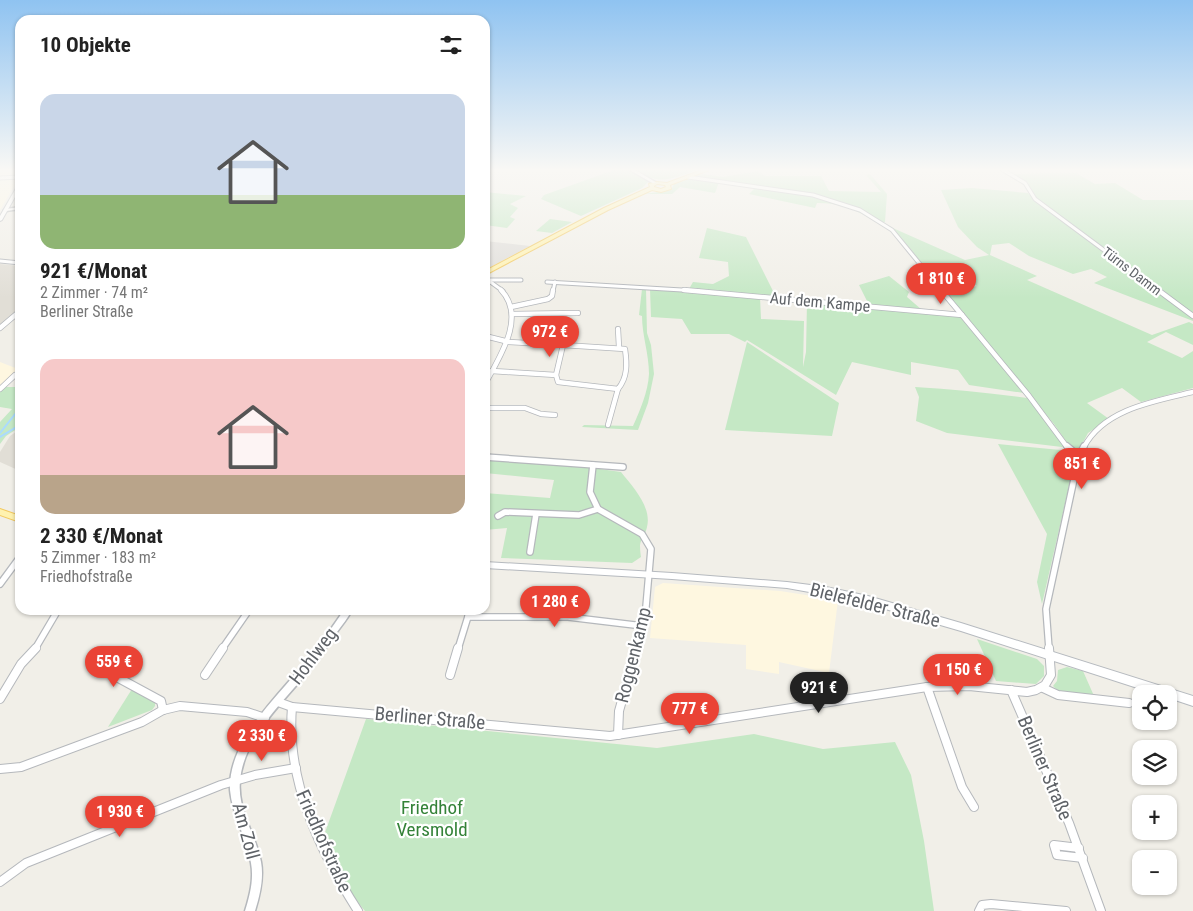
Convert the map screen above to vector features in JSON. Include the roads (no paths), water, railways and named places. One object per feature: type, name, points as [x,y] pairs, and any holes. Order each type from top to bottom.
[{"type":"main road","points":[[490,270],[600,213]]},
{"type":"main road","points":[[0,512],[15,517]]},
{"type":"main road","name":"Bielefelder Straße","points":[[490,565],[649,574],[826,591],[868,600],[1193,701]]},
{"type":"street","points":[[864,213],[892,230],[1029,396],[1069,449],[1079,456]]},
{"type":"street","name":"Türns Damm","points":[[1054,213],[1193,316]]},
{"type":"street","points":[[0,261],[15,262]]},
{"type":"street","points":[[490,279],[521,280]]},
{"type":"street","points":[[490,281],[499,288],[511,306],[512,314],[506,340],[490,375]]},
{"type":"street","name":"Auf dem Kampe","points":[[547,282],[687,290],[962,315]]},
{"type":"street","points":[[511,306],[548,299],[552,296],[555,282]]},
{"type":"street","points":[[512,314],[578,314]]},
{"type":"street","points":[[0,328],[15,315]]},
{"type":"street","points":[[618,329],[619,347]]},
{"type":"street","points":[[490,337],[506,340],[619,347],[625,349],[627,361],[624,379],[610,411],[608,425]]},
{"type":"street","points":[[563,345],[556,375],[558,382],[618,389]]},
{"type":"street","points":[[492,371],[556,375]]},
{"type":"street","points":[[0,389],[15,374]]},
{"type":"street","points":[[1043,688],[1049,682],[1051,675],[1046,609],[1079,456],[1090,434],[1117,416],[1139,406],[1193,392]]},
{"type":"street","points":[[490,408],[525,408],[541,414],[555,415]]},
{"type":"street","points":[[490,458],[560,461],[623,467]]},
{"type":"street","points":[[498,516],[504,512],[578,515],[598,509],[590,492],[593,465]]},
{"type":"street","name":"Roggenkamp","points":[[598,509],[642,534],[651,549],[643,626],[619,711],[618,735]]},
{"type":"street","points":[[530,552],[536,514]]},
{"type":"street","points":[[0,584],[15,564]]},
{"type":"street","points":[[0,699],[21,664],[35,650],[55,615]]},
{"type":"street","points":[[205,675],[246,615]]},
{"type":"street","name":"Hohlweg","points":[[278,702],[315,657],[344,615]]},
{"type":"street","points":[[450,675],[469,615]]},
{"type":"street","points":[[490,615],[568,617],[643,626]]},
{"type":"street","points":[[121,657],[114,668],[114,675],[161,701],[164,710]]},
{"type":"street","name":"Berliner Straße","points":[[278,702],[292,707],[324,708],[618,735],[927,687],[957,686],[1027,692],[1043,688],[1058,695],[1129,703]]},
{"type":"street","points":[[927,687],[962,787],[974,808]]},
{"type":"street","name":"Berliner Straße","points":[[1011,690],[1079,848],[1101,911]]},
{"type":"street","points":[[0,882],[26,863],[235,781],[246,748],[265,718],[278,702]]},
{"type":"street","points":[[0,769],[21,768],[142,722],[164,710],[180,706],[247,712],[265,718]]},
{"type":"street","name":"Friedhofstraße","points":[[292,707],[289,722],[298,783],[319,838],[341,886],[358,911]]},
{"type":"street","name":"Friedhofstraße","points":[[235,781],[263,773],[296,768]]},
{"type":"street","name":"Am Zoll","points":[[235,781],[238,807],[256,863],[256,891],[250,911]]},
{"type":"street","name":"Berliner Straße","points":[[1079,848],[1054,845],[1057,855],[1083,858]]},
{"type":"street","points":[[979,911],[982,905],[991,904],[1066,911]]},
{"type":"waterway","points":[[0,433],[15,414]]},
{"type":"waterway","points":[[0,437],[15,428]]},
{"type":"park label","name":"Friedhof Versmold","points":[[432,818]]}]
